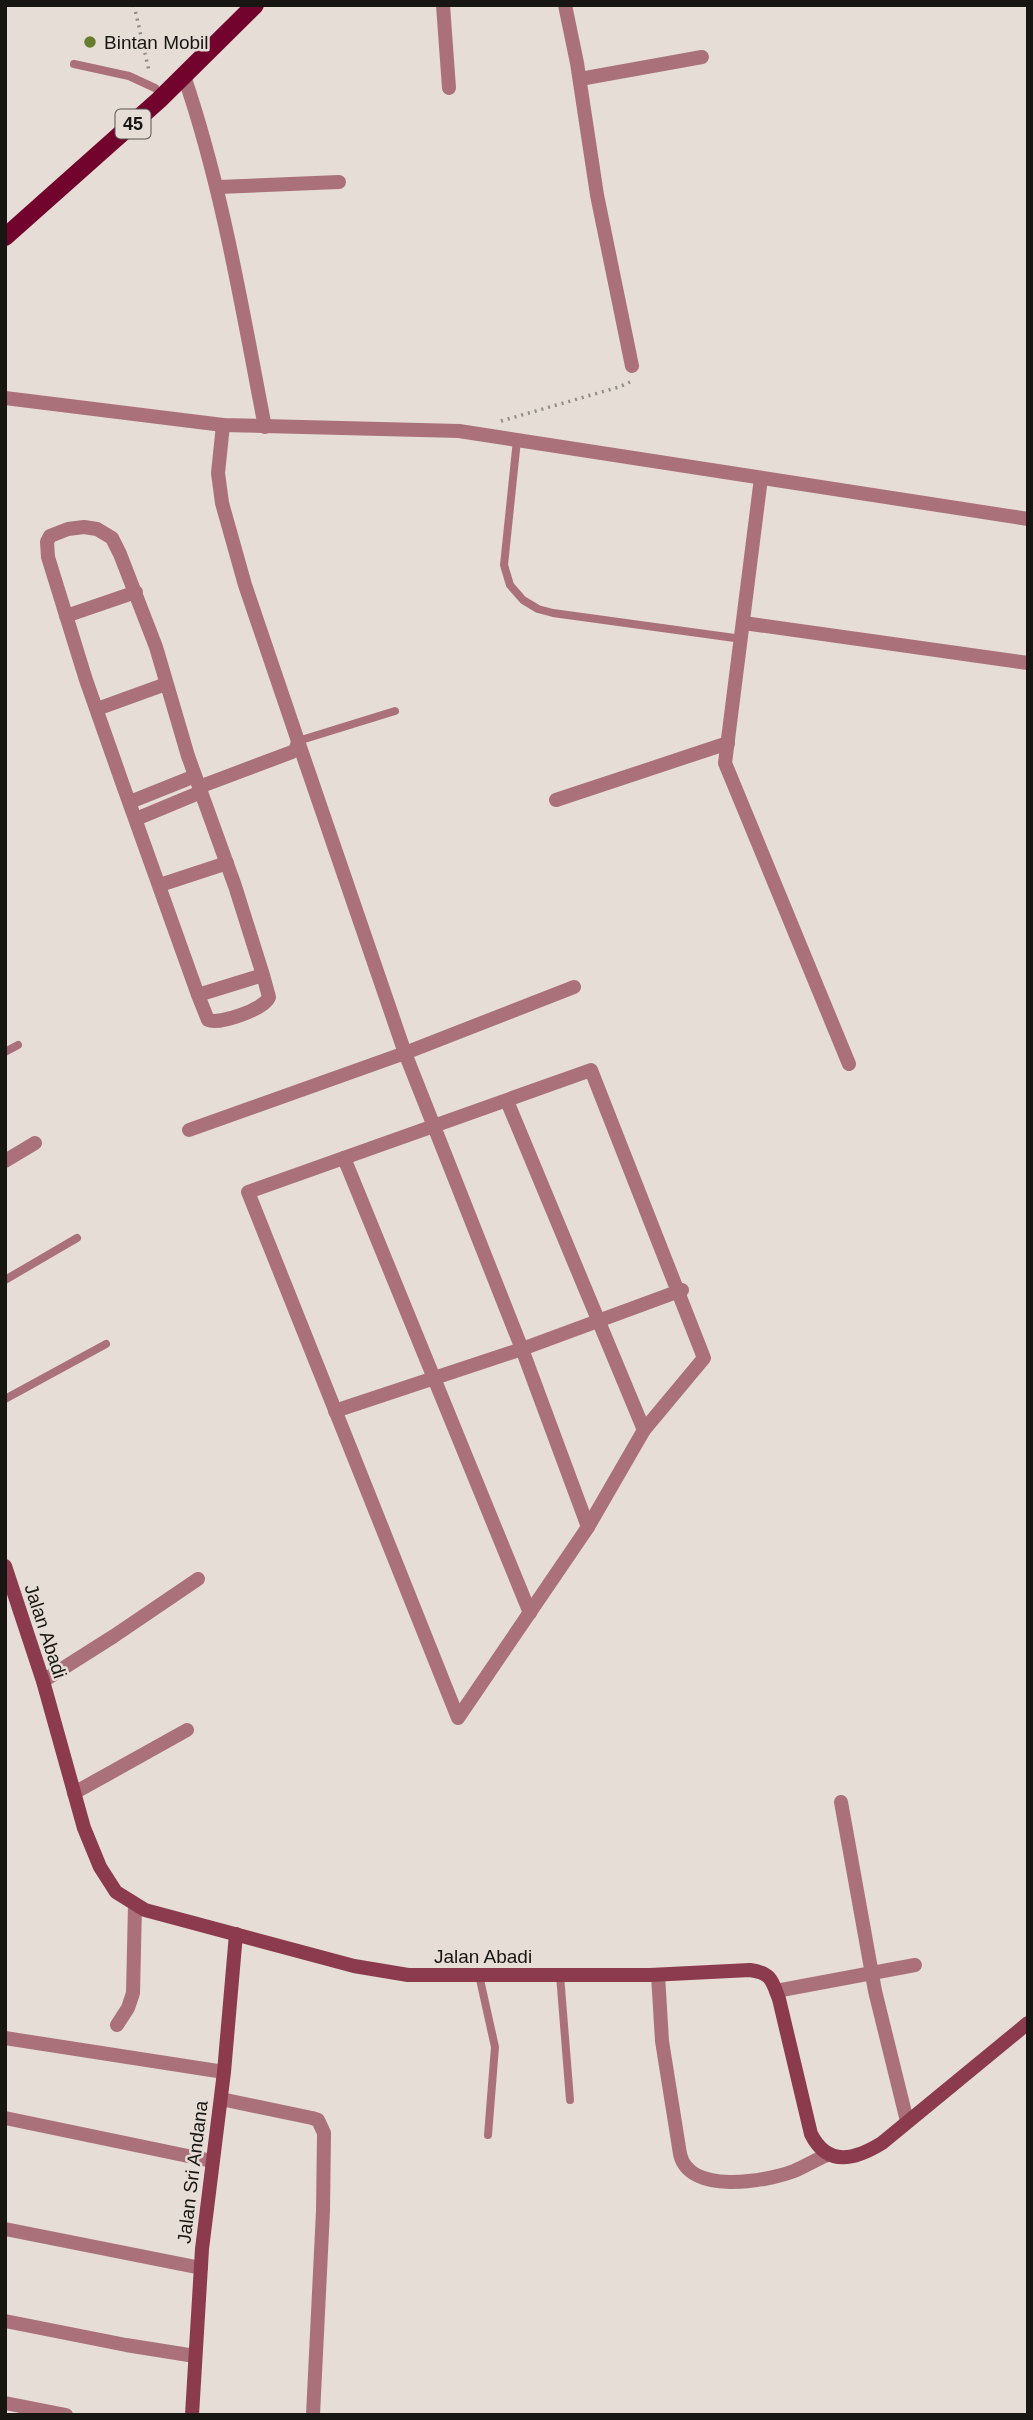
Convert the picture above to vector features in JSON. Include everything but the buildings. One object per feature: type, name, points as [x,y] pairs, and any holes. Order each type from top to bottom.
[{"type":"main road","name":"45","points":[[5,237],[184,76],[255,5]]},
{"type":"street","points":[[443,5],[449,88]]},
{"type":"street","points":[[565,5],[580,79],[597,195],[632,366]]},
{"type":"street","points":[[580,79],[702,57]]},
{"type":"street","points":[[184,76],[204,134],[218,187],[265,427]]},
{"type":"street","points":[[218,187],[339,181]]},
{"type":"street","points":[[5,398],[223,425],[459,431],[1028,519]]},
{"type":"street","points":[[223,425],[218,473],[222,503],[246,585],[405,1053],[589,1527]]},
{"type":"street","points":[[761,478],[725,763],[849,1065]]},
{"type":"street","points":[[84,527],[97,529],[111,538],[136,592],[269,997],[267,1003],[254,1010],[217,1022],[210,1022],[206,1018],[97,709],[50,566],[47,542],[50,536],[59,531],[84,527]]},
{"type":"street","points":[[66,616],[136,592]]},
{"type":"street","points":[[744,623],[1028,663]]},
{"type":"street","points":[[97,709],[166,684]]},
{"type":"street","points":[[130,802],[198,785],[286,755],[296,749],[298,741]]},
{"type":"street","points":[[556,800],[728,743]]},
{"type":"street","points":[[136,819],[198,785]]},
{"type":"street","points":[[160,885],[227,863]]},
{"type":"street","points":[[198,995],[263,975]]},
{"type":"street","points":[[188,1130],[405,1053],[574,986]]},
{"type":"street","points":[[591,1070],[680,1291],[704,1358],[645,1430],[589,1527],[458,1718],[248,1192],[434,1126],[591,1070]]},
{"type":"street","points":[[507,1101],[645,1430]]},
{"type":"street","points":[[5,1161],[35,1143]]},
{"type":"street","points":[[344,1158],[530,1613]]},
{"type":"street","points":[[335,1412],[522,1349],[680,1291]]},
{"type":"street","name":"Jalan Abadi","points":[[5,1566],[43,1681],[74,1793],[100,1867],[116,1892],[135,1905],[236,1934],[377,1970],[408,1975],[658,1975],[750,1970],[762,1971],[772,1980],[776,1991]]},
{"type":"street","points":[[43,1681],[198,1579]]},
{"type":"street","points":[[74,1793],[187,1730]]},
{"type":"street","points":[[841,1802],[872,1972],[907,2121]]},
{"type":"street","points":[[117,2025],[128,2008],[132,1993],[135,1905]]},
{"type":"street","name":"Jalan Sri Andana","points":[[192,2415],[201,2268],[224,2072],[236,1934]]},
{"type":"street","points":[[915,1965],[776,1991],[811,2134],[820,2148],[829,2154],[840,2157],[863,2155],[882,2143],[1028,2023]]},
{"type":"street","points":[[658,1975],[664,2054],[680,2154],[688,2170],[711,2179],[749,2181],[793,2171],[829,2154]]},
{"type":"street","points":[[5,2038],[224,2072]]},
{"type":"street","points":[[220,2099],[312,2118],[318,2120],[324,2133],[313,2415]]},
{"type":"street","points":[[5,2118],[212,2161]]},
{"type":"street","points":[[5,2229],[201,2268]]},
{"type":"street","points":[[5,2320],[195,2356]]},
{"type":"street","points":[[5,2403],[66,2415]]},
{"type":"lane","points":[[74,64],[129,76],[155,88]]},
{"type":"lane","points":[[517,440],[504,565],[510,585],[523,600],[553,613],[741,639]]},
{"type":"lane","points":[[298,741],[395,711]]},
{"type":"lane","points":[[5,1052],[18,1045]]},
{"type":"lane","points":[[5,1280],[77,1238]]},
{"type":"lane","points":[[5,1399],[106,1344]]},
{"type":"lane","points":[[479,1975],[495,2047],[488,2135]]},
{"type":"lane","points":[[560,1975],[570,2100]]},
{"type":"path","points":[[134,5],[143,54],[155,88]]},
{"type":"path","points":[[492,423],[629,383],[632,366]]},
{"type":"place","name":"Bintan Mobil","points":[[90,42]]}]
